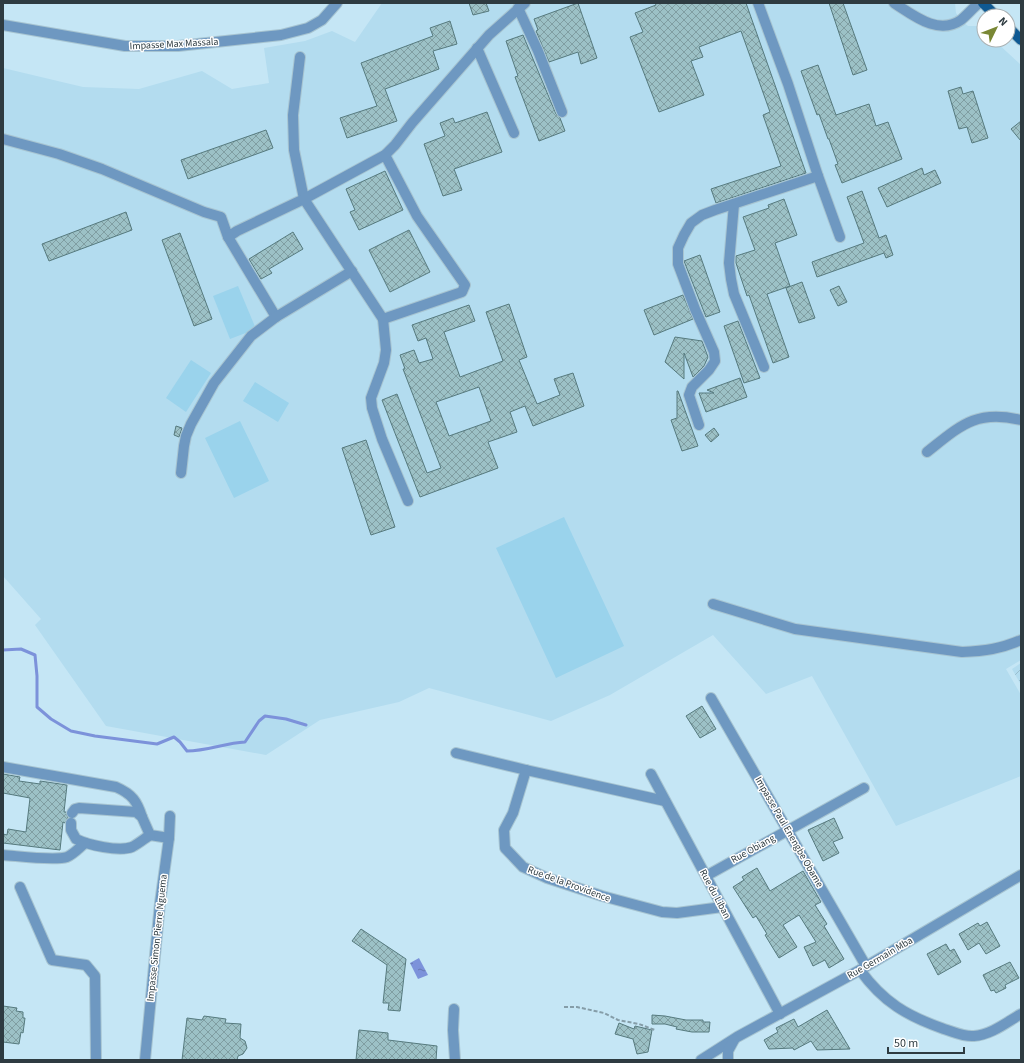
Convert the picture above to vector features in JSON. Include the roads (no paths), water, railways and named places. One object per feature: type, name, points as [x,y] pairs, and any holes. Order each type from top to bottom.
[{"type":"street","name":"Impasse Max Massala","points":[[3,25],[125,46],[178,46],[281,35],[308,28],[322,20],[337,3]]},
{"type":"street","points":[[758,3],[788,84],[818,176],[840,237]]},
{"type":"street","points":[[894,3],[924,22],[937,26],[950,25],[961,20],[979,3]]},
{"type":"street","points":[[228,237],[237,231],[304,199],[386,155],[477,48],[522,5],[562,112]]},
{"type":"street","points":[[477,48],[514,133]]},
{"type":"street","points":[[300,56],[293,115],[294,150],[304,199],[383,319],[386,350],[384,363],[371,398],[372,408],[382,439],[408,501]]},
{"type":"street","points":[[3,139],[59,154],[102,169],[204,212],[221,217],[228,237],[276,317]]},
{"type":"street","points":[[383,319],[462,292],[465,285],[418,216],[386,155]]},
{"type":"street","points":[[699,425],[689,395],[692,387],[709,370],[715,361],[714,352],[695,309],[678,264],[678,248],[684,235],[691,223],[702,215],[818,176]]},
{"type":"street","points":[[734,204],[729,263],[731,279],[734,294],[764,367]]},
{"type":"street","points":[[181,472],[186,436],[209,392],[251,336],[276,317],[352,271]]},
{"type":"street","points":[[927,452],[959,426],[972,420],[991,416],[1010,417],[1021,420]]},
{"type":"street","points":[[713,604],[796,629],[962,652],[988,651],[1010,645],[1021,640]]},
{"type":"street","name":"Impasse Paul Enengbe Obame","points":[[711,698],[787,830],[863,968],[878,991],[902,1011],[931,1024],[964,1036],[974,1036],[987,1033],[1021,1014]]},
{"type":"street","points":[[456,753],[665,801]]},
{"type":"street","points":[[3,767],[116,787],[128,793],[138,806],[150,835]]},
{"type":"street","name":"Rue de la Providence","points":[[526,770],[513,813],[504,830],[505,848],[523,867],[546,878],[602,896],[662,912],[683,913],[722,907]]},
{"type":"street","name":"Rue du Liban","points":[[651,774],[780,1014]]},
{"type":"street","name":"Rue Obiang","points":[[706,876],[864,788]]},
{"type":"street","points":[[142,817],[136,812],[79,808],[75,809],[71,818],[71,830],[76,839],[85,843],[119,849],[130,848],[150,835],[169,838]]},
{"type":"street","name":"Impasse Simon Pierre Nguema","points":[[145,1060],[160,903],[169,838],[170,816]]},
{"type":"street","points":[[3,855],[62,857],[76,852],[85,843]]},
{"type":"street","name":"Rue Germain Mba","points":[[701,1060],[737,1038],[863,968],[1021,875]]},
{"type":"street","points":[[20,886],[52,960],[86,965],[95,976],[96,1060]]},
{"type":"street","points":[[454,1009],[453,1030],[455,1060]]},
{"type":"street","points":[[728,1060],[728,1051],[732,1043],[737,1038]]},
{"type":"water","points":[[419,958],[428,975],[418,979],[410,963]]},
{"type":"waterway","points":[[3,650],[21,649],[35,655],[37,707],[51,719],[71,731],[95,736],[157,744],[174,737],[187,751],[202,750],[245,742],[259,721],[265,716],[286,719],[306,725]]}]
